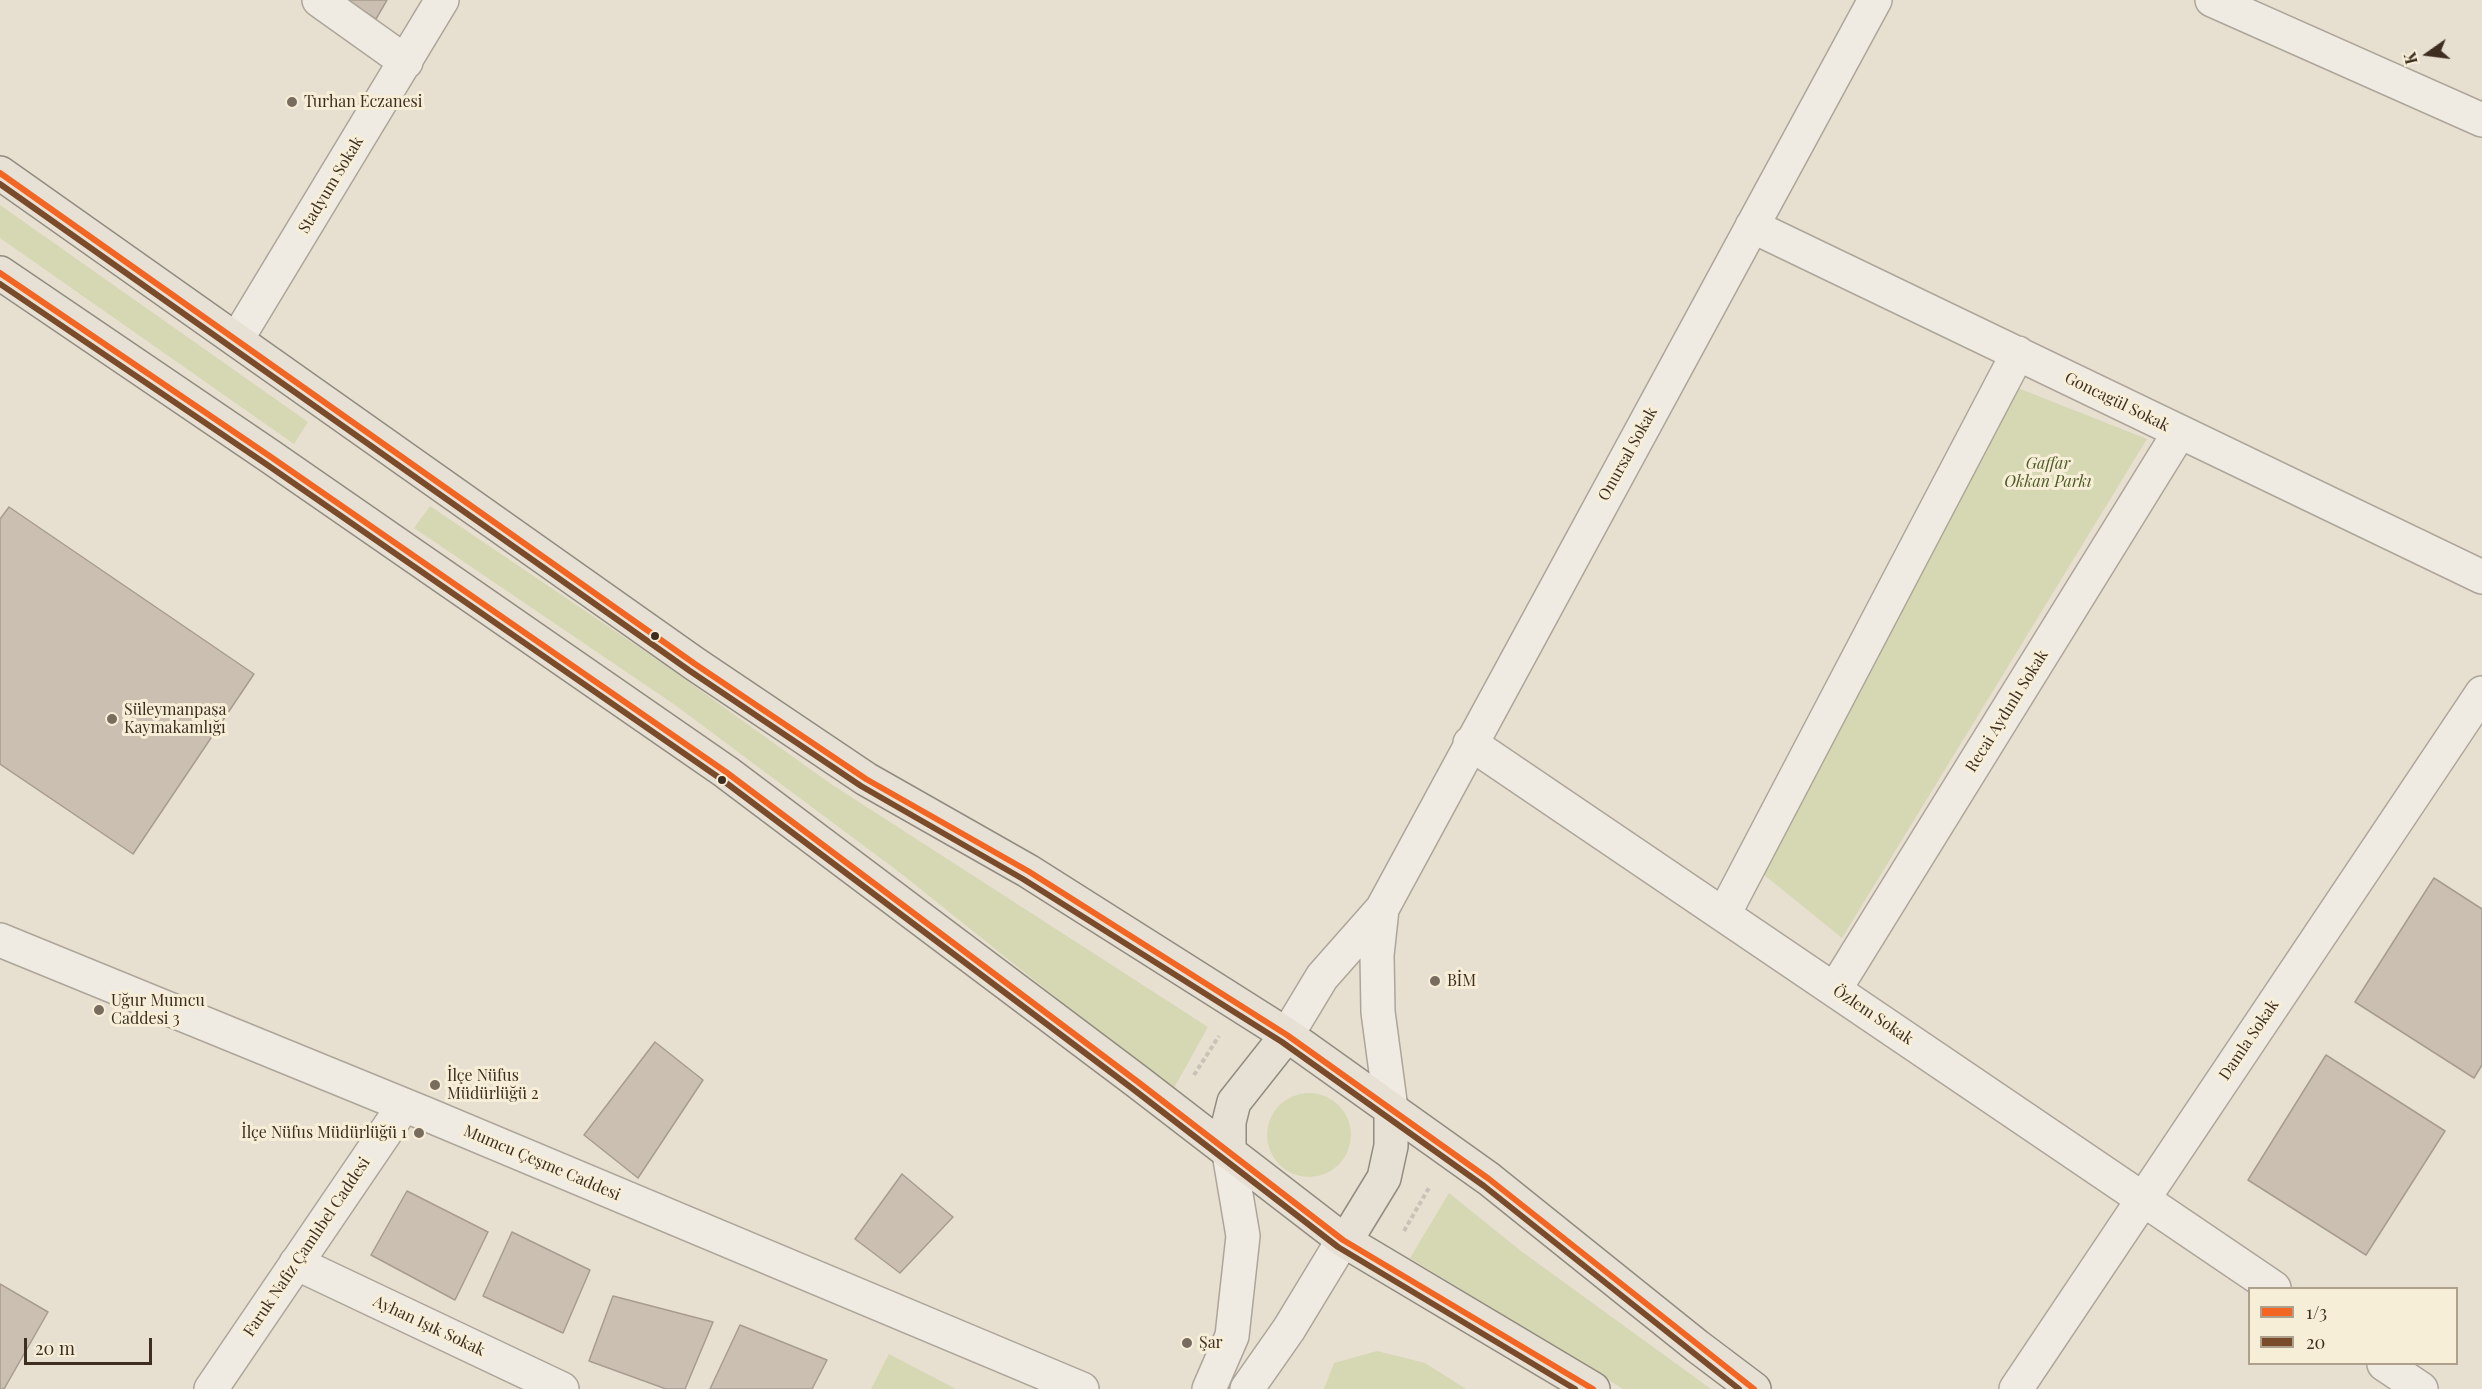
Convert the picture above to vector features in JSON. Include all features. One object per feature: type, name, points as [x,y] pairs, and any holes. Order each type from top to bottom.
[{"type":"main road","points":[[0,173],[667,644],[866,779],[1028,871],[1287,1035],[1489,1179],[1697,1347],[1754,1389]]},
{"type":"main road","points":[[0,273],[271,457],[726,772],[1138,1082],[1343,1240],[1593,1389]]},
{"type":"main road","points":[[1229,1153],[1229,1122],[1234,1102],[1287,1035]]},
{"type":"main road","points":[[1343,1240],[1351,1232],[1384,1178],[1391,1146],[1390,1109]]},
{"type":"street","points":[[319,0],[406,62]]},
{"type":"street","name":"Stadyum Sokak","points":[[237,339],[442,0]]},
{"type":"street","name":"Onursal Sokak","points":[[1382,909],[1875,0]]},
{"type":"street","points":[[2212,0],[2482,120]]},
{"type":"street","name":"Goncagül Sokak","points":[[1752,226],[2482,578]]},
{"type":"street","points":[[1724,914],[2018,353]]},
{"type":"street","name":"Recai Aydınlı Sokak","points":[[1834,989],[2179,433]]},
{"type":"street","name":"Damla Sokak","points":[[2016,1389],[2482,693]]},
{"type":"street","name":"Özlem Sokak","points":[[1470,743],[2273,1287]]},
{"type":"street","points":[[1287,1035],[1322,977],[1382,909]]},
{"type":"street","points":[[1382,909],[1377,955],[1378,1012],[1390,1109]]},
{"type":"street","name":"Mumcu Çeşme Caddesi","points":[[0,940],[404,1105],[1082,1389]]},
{"type":"street","name":"Faruk Nafiz Çamlıbel Caddesi","points":[[210,1389],[404,1105]]},
{"type":"street","points":[[1209,1389],[1232,1336],[1243,1236],[1229,1153]]},
{"type":"street","points":[[1247,1389],[1289,1329],[1343,1240]]},
{"type":"street","name":"Ayhan Işık Sokak","points":[[296,1263],[562,1389]]},
{"type":"street","points":[[2385,1365],[2421,1389]]},
{"type":"path","points":[[1190,1082],[1220,1034]]},
{"type":"path","points":[[1400,1238],[1435,1178]]},
{"type":"green space","points":[[0,205],[308,422],[294,444],[0,238]]},
{"type":"green space","name":"Gaffar Okkan Parkı","points":[[2018,388],[2147,439],[1842,938],[1763,874]]},
{"type":"green space","points":[[430,506],[658,660],[831,784],[1208,1027],[1174,1088],[1065,1005],[903,875],[675,705],[414,528]]},
{"type":"green space","points":[[1309,1093],[1325,1096],[1339,1105],[1348,1119],[1351,1135],[1348,1151],[1339,1165],[1325,1174],[1309,1177],[1293,1174],[1279,1165],[1270,1151],[1267,1135],[1270,1119],[1279,1105],[1293,1096]]},
{"type":"green space","points":[[1449,1193],[1521,1251],[1711,1389],[1623,1389],[1410,1258]]},
{"type":"green space","points":[[1377,1351],[1425,1363],[1466,1389],[1324,1389],[1334,1363]]},
{"type":"green space","points":[[889,1354],[956,1389],[871,1389]]},
{"type":"building","points":[[346,0],[387,0],[376,19]]},
{"type":"building","name":"Süleymanpaşa Kaymakamlığı","points":[[9,507],[254,674],[133,854],[0,764],[0,519]]},
{"type":"building","points":[[2434,878],[2482,909],[2482,1065],[2474,1078],[2355,1002]]},
{"type":"building","points":[[655,1042],[703,1080],[638,1178],[584,1135]]},
{"type":"building","points":[[2326,1055],[2445,1131],[2366,1255],[2248,1180]]},
{"type":"building","points":[[902,1174],[953,1217],[900,1273],[855,1239]]},
{"type":"building","points":[[407,1191],[488,1232],[455,1300],[371,1255]]},
{"type":"building","points":[[512,1232],[590,1270],[563,1333],[483,1296]]},
{"type":"building","points":[[0,1284],[48,1312],[4,1389],[0,1389]]},
{"type":"building","points":[[613,1296],[713,1322],[685,1389],[666,1389],[589,1361]]},
{"type":"building","points":[[740,1325],[827,1360],[812,1389],[710,1389]]},
{"type":"transit line","name":"1/3","points":[[0,173],[695,664],[866,779],[1028,871],[1287,1035],[1489,1179],[1754,1389]]},
{"type":"transit line","name":"20","points":[[0,184],[690,671],[861,786],[1023,879],[1282,1042],[1484,1186],[1739,1389]]},
{"type":"transit line","name":"1/3","points":[[0,273],[271,457],[726,772],[1138,1082],[1343,1240],[1593,1389]]},
{"type":"transit line","name":"20","points":[[0,284],[266,464],[721,779],[1133,1089],[1338,1247],[1575,1389]]},
{"type":"place","name":"Turhan Eczanesi","points":[[292,102]]},
{"type":"place","name":"Süleymanpaşa Kaymakamlığı","points":[[112,719]]},
{"type":"place","name":"BİM","points":[[1435,981]]},
{"type":"place","name":"Uğur Mumcu Caddesi 3","points":[[99,1010]]},
{"type":"place","name":"İlçe Nüfus Müdürlüğü 2","points":[[435,1085]]},
{"type":"place","name":"İlçe Nüfus Müdürlüğü 1","points":[[419,1133]]},
{"type":"place","name":"Şar","points":[[1187,1343]]}]
